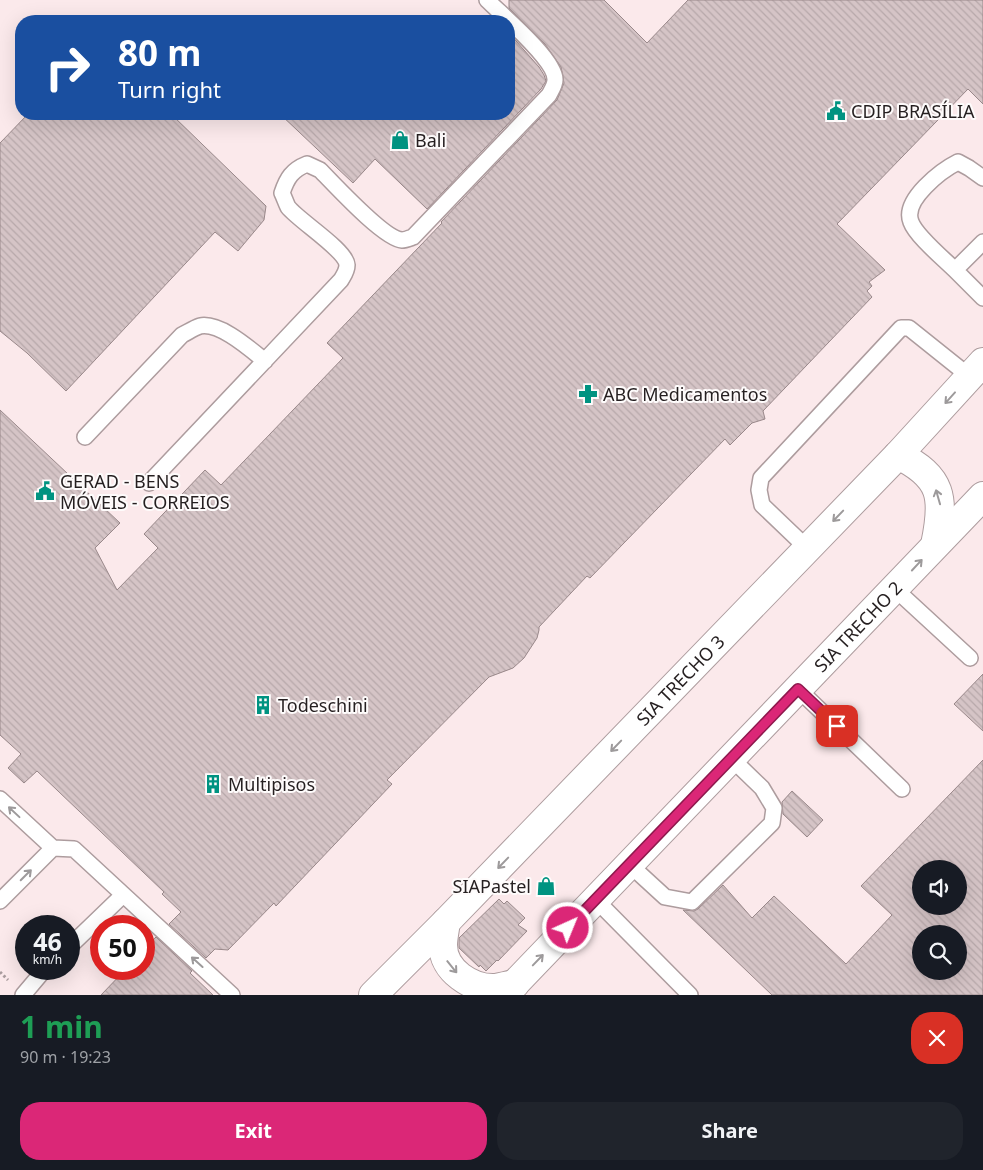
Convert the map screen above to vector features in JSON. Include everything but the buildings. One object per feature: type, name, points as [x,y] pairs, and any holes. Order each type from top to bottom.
[{"type":"main road","name":"SIA TRECHO 3","points":[[373,995],[898,455],[976,369]]},
{"type":"main road","points":[[898,455],[915,463],[932,479],[940,499],[941,517],[935,545]]},
{"type":"main road","name":"SIA TRECHO 2","points":[[509,989],[983,496]]},
{"type":"main road","points":[[446,922],[443,946],[445,958],[454,971],[465,980],[481,986],[509,989]]},
{"type":"lane","points":[[487,0],[502,15]]},
{"type":"lane","points":[[149,483],[341,280],[347,266],[338,252],[288,207],[282,193],[286,179],[296,169],[307,164],[320,170],[380,228],[391,236],[402,240],[413,237],[549,95],[555,81],[553,72],[545,58],[515,28]]},
{"type":"lane","points":[[983,178],[958,162],[949,167],[930,182],[913,202],[910,220],[916,230],[983,298]]},
{"type":"lane","points":[[956,270],[983,242]]},
{"type":"lane","points":[[86,437],[182,335],[202,325],[224,331],[239,340],[265,361]]},
{"type":"lane","points":[[807,548],[762,505],[759,490],[761,478],[901,328],[909,328],[976,369]]},
{"type":"lane","points":[[894,588],[970,658]]},
{"type":"lane","points":[[798,689],[902,789]]},
{"type":"lane","points":[[629,864],[666,897],[692,902],[772,823],[774,808],[762,788],[731,758]]},
{"type":"lane","points":[[0,799],[53,848],[74,849],[232,995]]},
{"type":"lane","points":[[0,901],[53,848]]},
{"type":"lane","points":[[80,936],[123,895]]},
{"type":"lane","points":[[595,899],[690,995]]},
{"type":"lane","points":[[23,995],[36,980]]},
{"type":"place","name":"CDIP BRASÍLIA","points":[[836,111]]},
{"type":"place","name":"Bali","points":[[400,140]]},
{"type":"place","name":"ABC Medicamentos","points":[[588,394]]},
{"type":"place","name":"GERAD - BENS MÓVEIS - CORREIOS","points":[[45,491]]},
{"type":"place","name":"Todeschini","points":[[263,705]]},
{"type":"place","name":"Multipisos","points":[[213,784]]},
{"type":"place","name":"SIAPastel","points":[[546,886]]},
{"type":"route","points":[[568,928],[798,689],[837,726]]}]
